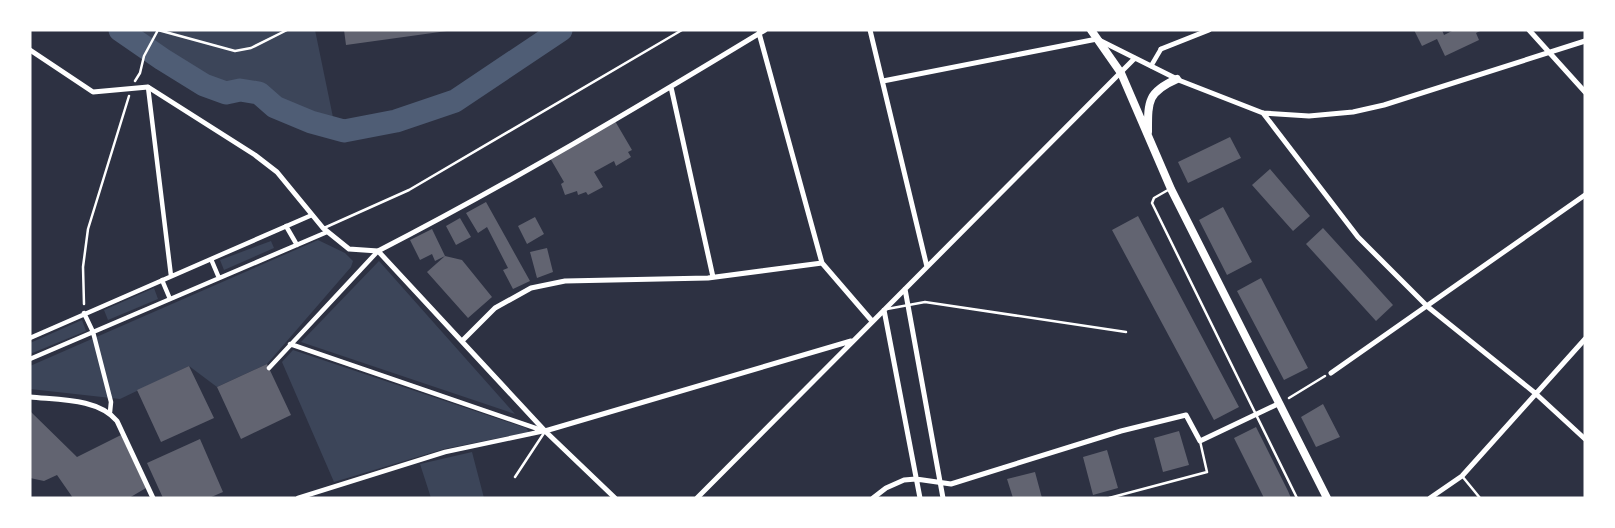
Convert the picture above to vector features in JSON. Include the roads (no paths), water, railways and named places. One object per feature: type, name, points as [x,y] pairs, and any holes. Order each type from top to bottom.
[{"type":"main road","points":[[1091,30],[1121,73],[1171,189],[1327,498]]},
{"type":"main road","points":[[1148,135],[1148,108],[1153,95],[1161,86],[1177,79]]},
{"type":"street","points":[[870,30],[927,267]]},
{"type":"street","points":[[1151,65],[1161,49],[1209,30]]},
{"type":"street","points":[[1529,30],[1585,92]]},
{"type":"street","points":[[269,368],[378,251],[444,217],[671,87],[762,31],[822,263],[872,321]]},
{"type":"street","points":[[883,81],[1097,39],[1177,79],[1263,113],[1310,116],[1353,112],[1384,105],[1585,41]]},
{"type":"street","points":[[30,50],[93,92],[148,87],[256,155],[277,172],[325,230],[349,249],[378,251],[545,431],[615,498]]},
{"type":"street","points":[[697,498],[1135,58]]},
{"type":"street","points":[[148,87],[171,276]]},
{"type":"street","points":[[671,87],[713,277]]},
{"type":"street","points":[[1263,113],[1358,237],[1427,307],[1535,393],[1585,439]]},
{"type":"street","points":[[1331,373],[1585,195]]},
{"type":"street","points":[[30,338],[313,214]]},
{"type":"street","points":[[286,226],[297,244]]},
{"type":"street","points":[[30,359],[325,230]]},
{"type":"street","points":[[211,259],[219,278]]},
{"type":"street","points":[[462,341],[495,308],[531,288],[565,281],[713,277],[822,263]]},
{"type":"street","points":[[162,280],[170,299]]},
{"type":"street","points":[[905,289],[943,498]]},
{"type":"street","points":[[884,310],[920,498]]},
{"type":"street","points":[[84,313],[93,332],[111,402],[110,412]]},
{"type":"street","points":[[298,498],[445,452],[545,431],[854,340]]},
{"type":"street","points":[[1430,498],[1462,476],[1585,340]]},
{"type":"street","points":[[290,344],[545,431]]},
{"type":"street","points":[[30,397],[96,405],[110,412],[117,421],[153,498]]},
{"type":"street","points":[[873,498],[886,488],[904,480],[951,484],[1121,431],[1186,415],[1200,441],[1280,403]]},
{"type":"lane","points":[[325,230],[409,190],[682,30]]},
{"type":"lane","points":[[1171,189],[1154,198],[1152,203],[1297,498]]},
{"type":"lane","points":[[884,310],[925,302],[1126,332]]},
{"type":"lane","points":[[515,477],[545,431]]},
{"type":"lane","points":[[1109,498],[1207,472],[1200,441]]},
{"type":"lane","points":[[1462,476],[1480,498]]},
{"type":"waterway","points":[[120,30],[204,85],[226,93],[240,90],[259,93],[275,107],[311,122],[344,131],[396,121],[455,101],[561,30]]}]
